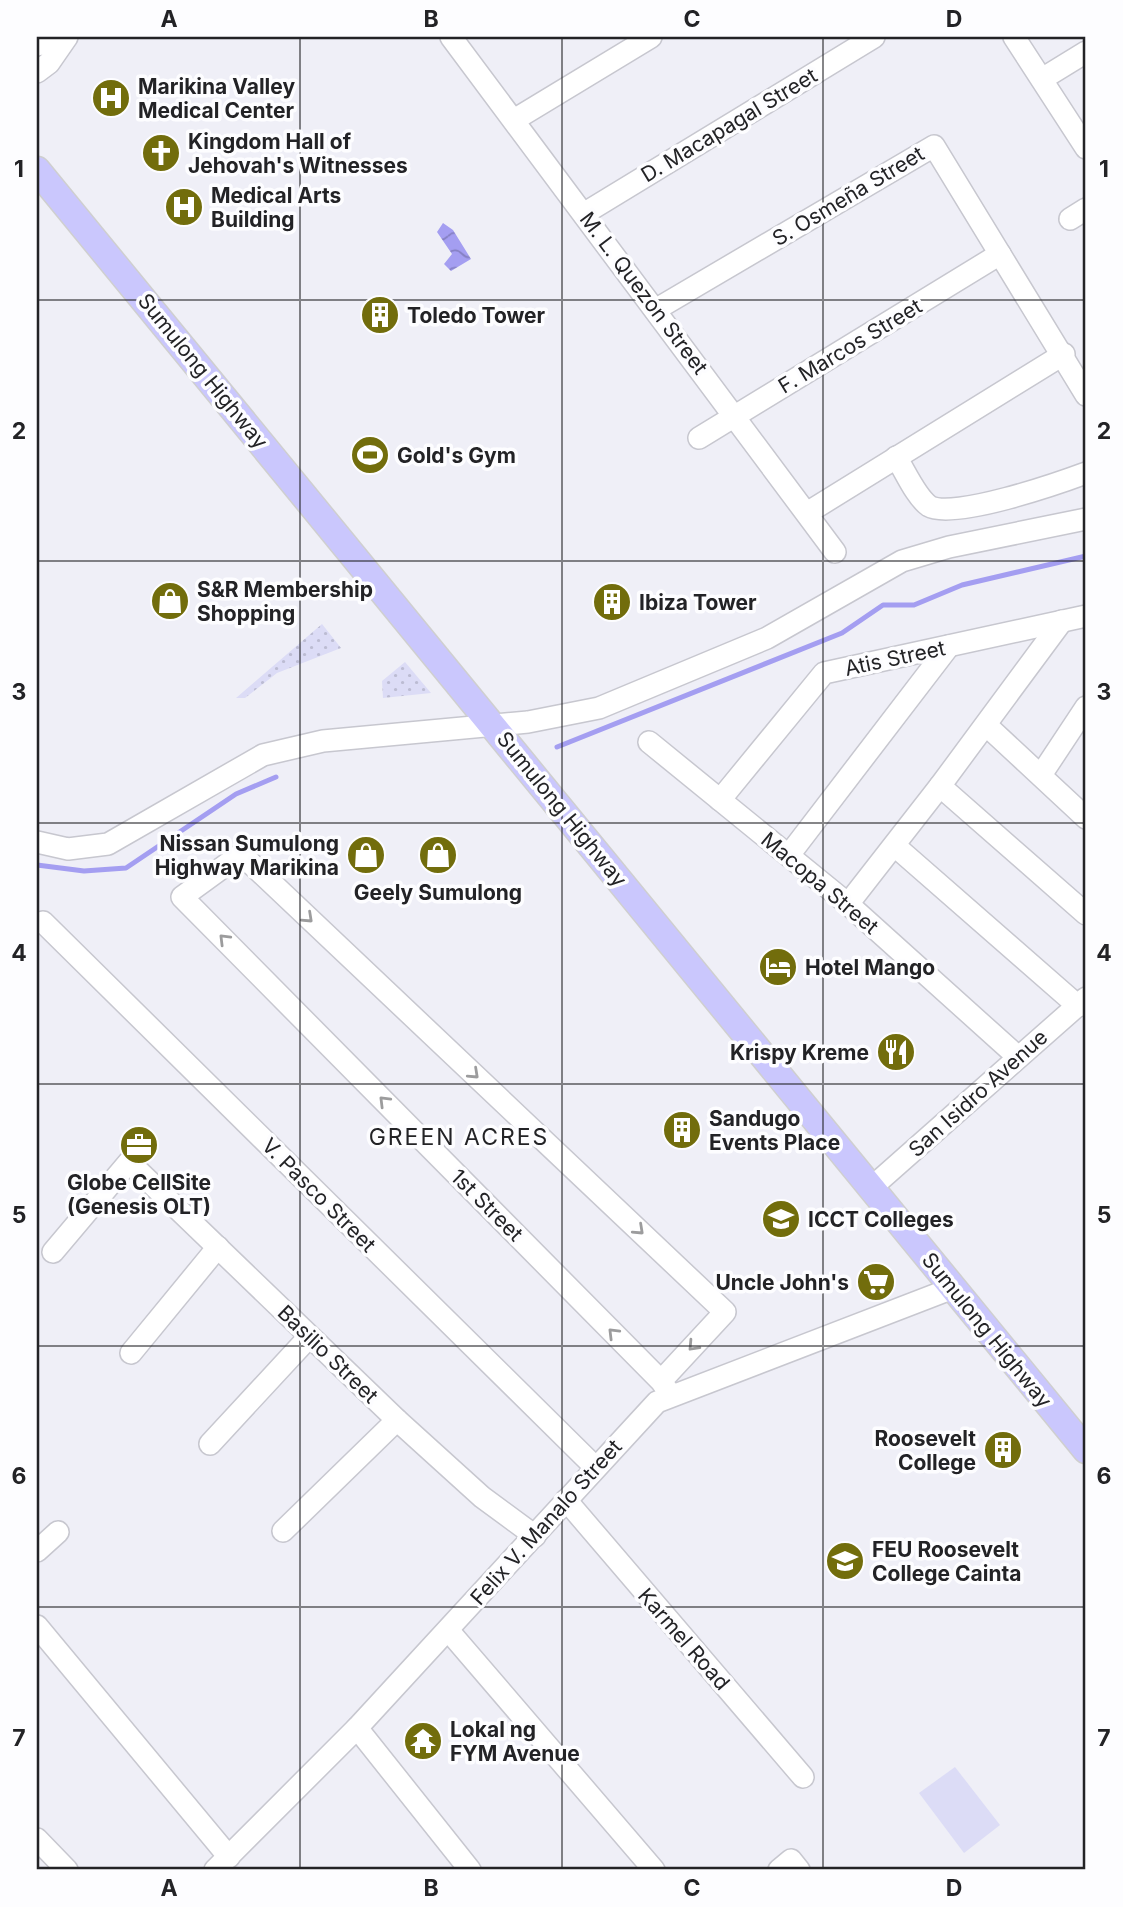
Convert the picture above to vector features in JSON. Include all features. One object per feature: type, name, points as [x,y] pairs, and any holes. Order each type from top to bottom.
[{"type":"main road","name":"Sumulong Highway","points":[[37,170],[1086,1450]]},
{"type":"street","name":"M. L. Quezon Street","points":[[451,37],[835,552]]},
{"type":"street","points":[[514,120],[651,37]]},
{"type":"street","name":"D. Macapagal Street","points":[[584,213],[874,37]]},
{"type":"street","points":[[1014,37],[1086,148]]},
{"type":"street","points":[[37,45],[64,39]]},
{"type":"street","points":[[37,72],[49,62],[64,39]]},
{"type":"street","points":[[1042,79],[1086,52]]},
{"type":"street","name":"S. Osmeña Street","points":[[655,310],[934,146],[1064,354],[1086,395]]},
{"type":"street","name":"F. Marcos Street","points":[[699,438],[1000,254]]},
{"type":"street","points":[[807,513],[1064,354]]},
{"type":"street","points":[[896,457],[927,504],[941,509],[983,505],[1086,473]]},
{"type":"street","points":[[37,842],[68,849],[108,844],[262,755],[323,741],[498,730],[599,708],[767,638],[902,561],[950,547],[1086,519]]},
{"type":"street","name":"Atis Street","points":[[720,800],[824,673],[1086,616]]},
{"type":"street","points":[[848,904],[895,846],[1062,621]]},
{"type":"street","points":[[789,855],[949,646]]},
{"type":"street","points":[[1041,775],[1086,708]]},
{"type":"street","points":[[985,725],[1086,818]]},
{"type":"street","name":"Macopa Street","points":[[649,742],[848,904],[1018,1057]]},
{"type":"street","points":[[940,786],[1086,914]]},
{"type":"street","points":[[895,846],[1082,1002]]},
{"type":"street","name":"1st Street","points":[[241,854],[725,1312],[666,1388],[183,897],[241,854]]},
{"type":"street","name":"V. Pasco Street","points":[[43,922],[595,1467]]},
{"type":"street","name":"San Isidro Avenue","points":[[871,1188],[1082,1002]]},
{"type":"street","name":"Basilio Street","points":[[53,1252],[129,1162],[397,1420],[481,1497],[536,1536]]},
{"type":"street","points":[[131,1353],[218,1247]]},
{"type":"street","name":"Felix V. Manalo Street","points":[[222,1863],[357,1728],[536,1536],[666,1388],[953,1288]]},
{"type":"street","points":[[210,1444],[309,1337]]},
{"type":"street","points":[[283,1531],[397,1420]]},
{"type":"street","name":"Karmel Road","points":[[566,1500],[803,1777]]},
{"type":"street","points":[[37,1551],[58,1532]]},
{"type":"street","points":[[37,1626],[222,1863]]},
{"type":"street","points":[[448,1630],[654,1870]]},
{"type":"street","points":[[357,1728],[470,1870]]},
{"type":"street","points":[[37,1839],[67,1870]]},
{"type":"street","points":[[779,1870],[791,1860],[799,1870]]},
{"type":"shaded area","points":[[322,624],[341,648],[277,673],[245,698],[236,698]]},
{"type":"shaded area","points":[[405,662],[431,693],[383,698],[382,681]]},
{"type":"shaded area","points":[[955,1767],[1000,1825],[964,1853],[919,1793]]},
{"type":"water","points":[[443,223],[453,230],[471,259],[451,271],[444,264],[452,254],[437,232]]},
{"type":"waterway","points":[[557,747],[842,633],[883,605],[914,605],[962,585],[1086,556]]},
{"type":"waterway","points":[[37,865],[84,871],[126,868],[236,794],[276,777]]},
{"type":"place","name":"Marikina Valley Medical Center","points":[[111,98]]},
{"type":"place","name":"Kingdom Hall of Jehovah's Witnesses","points":[[161,153]]},
{"type":"place","name":"Medical Arts Building","points":[[184,207]]},
{"type":"place","name":"Toledo Tower","points":[[380,315]]},
{"type":"place","name":"Gold's Gym","points":[[370,455]]},
{"type":"place","name":"S&R Membership Shopping","points":[[170,601]]},
{"type":"place","name":"Ibiza Tower","points":[[612,602]]},
{"type":"place","name":"Nissan Sumulong Highway Marikina","points":[[366,855]]},
{"type":"place","name":"Geely Sumulong","points":[[438,855]]},
{"type":"place","name":"Hotel Mango","points":[[778,967]]},
{"type":"place","name":"Krispy Kreme","points":[[896,1052]]},
{"type":"place","name":"Sandugo Events Place","points":[[682,1130]]},
{"type":"place","name":"Globe CellSite (Genesis OLT)","points":[[139,1145]]},
{"type":"place","name":"ICCT Colleges","points":[[781,1219]]},
{"type":"place","name":"Uncle John's","points":[[876,1282]]},
{"type":"place","name":"Roosevelt College","points":[[1003,1450]]},
{"type":"place","name":"FEU Roosevelt College Cainta","points":[[845,1561]]},
{"type":"place","name":"Lokal ng FYM Avenue","points":[[423,1741]]},
{"type":"district","name":"GREEN ACRES","points":[[459,1137]]}]
